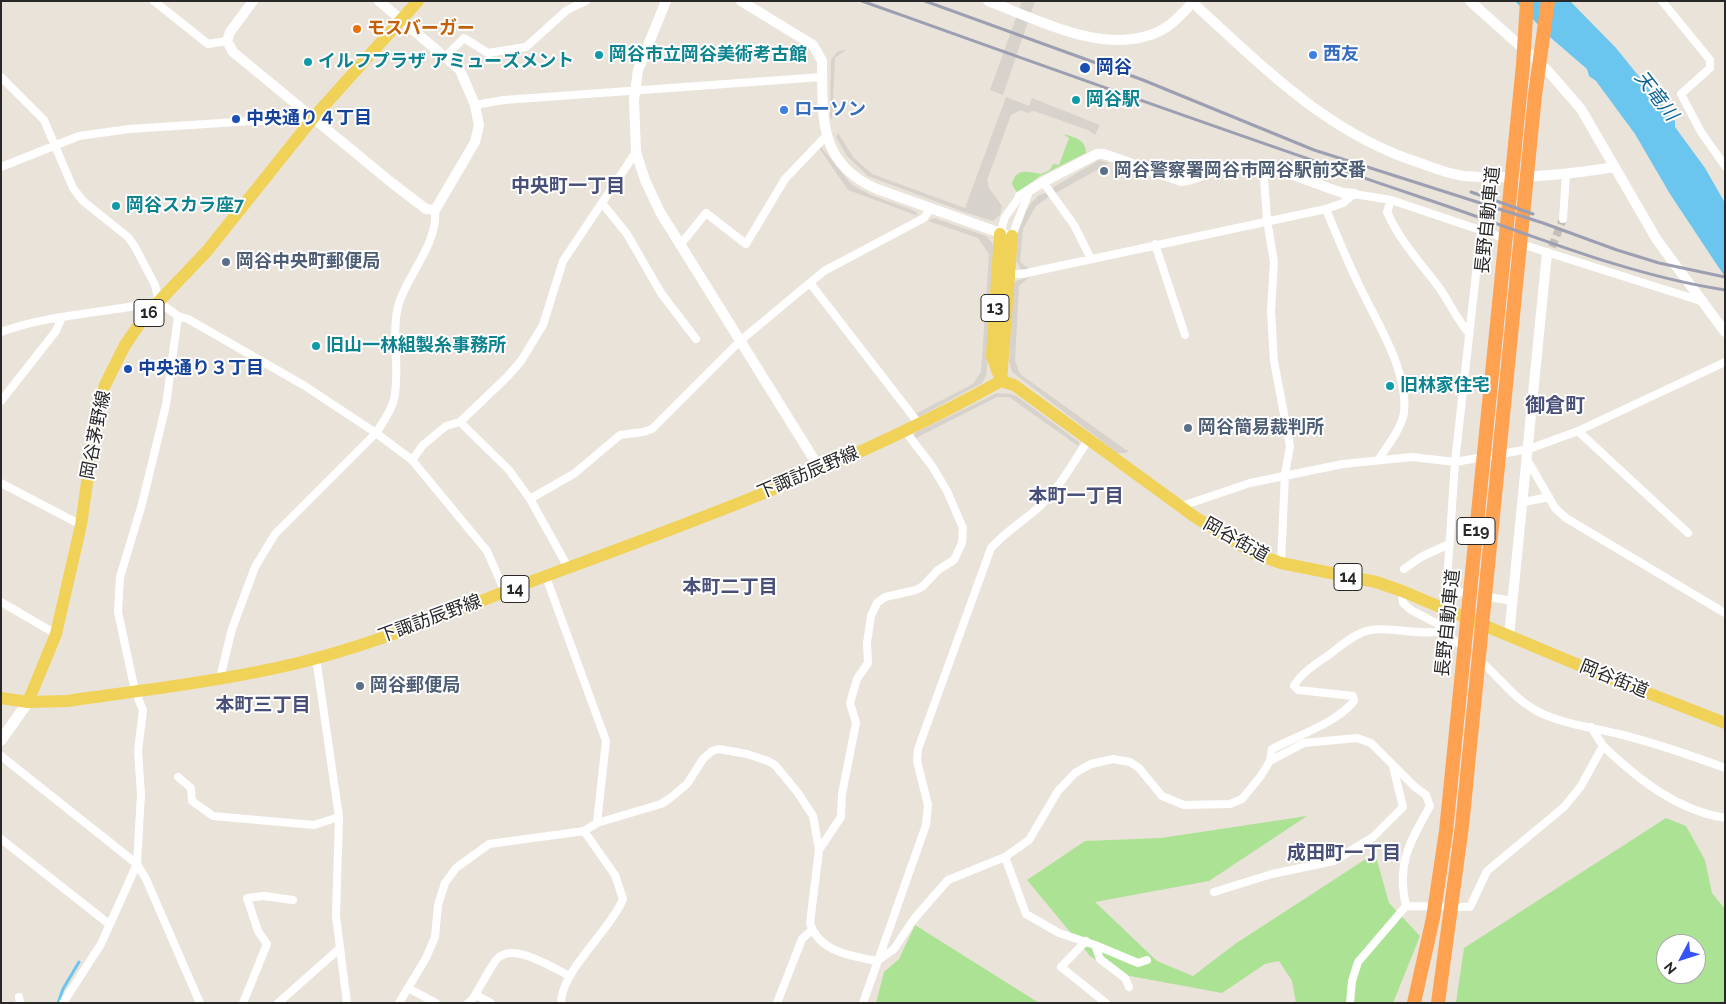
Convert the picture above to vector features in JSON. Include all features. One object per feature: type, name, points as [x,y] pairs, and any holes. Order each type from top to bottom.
[{"type":"highway","points":[[1523,66],[1527,1]]},
{"type":"highway","points":[[1523,66],[1534,1]]},
{"type":"highway","points":[[1539,70],[1548,1]]},
{"type":"highway","points":[[1539,70],[1556,1]]},
{"type":"highway","name":"長野自動車道","points":[[1415,998],[1433,918],[1446,831],[1523,66]]},
{"type":"highway","name":"長野自動車道","points":[[1439,1000],[1462,826],[1539,70]]},
{"type":"main road","name":"岡谷茅野線","points":[[28,702],[56,634],[80,525],[97,412],[105,385],[134,331],[158,302],[207,251],[314,118],[418,1]]},
{"type":"main road","name":"13","points":[[1001,381],[1010,274],[1006,235]]},
{"type":"main road","name":"13","points":[[1001,381],[992,356],[1006,235]]},
{"type":"main road","name":"下諏訪辰野線","points":[[1,698],[28,702],[67,702],[220,678],[316,658],[569,569],[820,469],[905,431],[1001,381]]},
{"type":"main road","name":"岡谷街道","points":[[1001,381],[1014,385],[1218,533],[1253,553],[1281,564],[1376,582],[1402,591],[1612,679],[1725,723]]},
{"type":"main road","points":[[1,740],[28,702]]},
{"type":"street","points":[[154,1],[208,44],[226,41]]},
{"type":"street","points":[[226,41],[230,32],[253,1]]},
{"type":"street","points":[[220,678],[232,629],[251,576],[275,534],[376,433],[388,414],[394,398],[397,372],[396,316],[400,300],[424,252],[436,222],[435,210],[475,142],[479,125],[475,105],[460,70],[446,56],[379,1]]},
{"type":"street","points":[[446,56],[464,38],[488,53],[526,47],[567,10],[586,1]]},
{"type":"street","points":[[666,1],[638,70],[635,91],[636,152],[654,198],[680,245],[820,469]]},
{"type":"street","points":[[742,1],[814,45],[822,61],[826,136],[838,161],[862,182],[1006,235]]},
{"type":"street","points":[[988,1],[1085,37],[1115,41],[1132,40],[1154,34],[1172,24],[1194,2],[1311,108],[1342,129],[1391,154],[1462,175],[1503,177],[1566,175],[1615,167]]},
{"type":"street","points":[[1470,1],[1516,40],[1566,89],[1581,110],[1657,240],[1725,332]]},
{"type":"street","points":[[1662,1],[1710,60],[1710,68],[1681,94],[1701,132],[1725,166]]},
{"type":"street","points":[[226,41],[233,52],[392,183],[426,209],[435,210]]},
{"type":"street","points":[[1,77],[44,120],[56,144],[73,188],[83,201],[128,237],[135,246],[155,284],[158,302],[178,316],[188,319],[305,386],[376,433],[412,460],[487,551],[505,592]]},
{"type":"street","points":[[475,105],[504,100],[822,77]]},
{"type":"street","points":[[1,167],[79,136],[128,129],[314,118]]},
{"type":"street","points":[[680,245],[706,213],[746,244],[785,179],[826,136]]},
{"type":"street","points":[[412,460],[424,445],[446,426],[460,422],[507,377],[533,343],[543,325],[563,261],[636,152]]},
{"type":"street","points":[[1006,235],[1005,217],[1020,196],[1042,182],[1097,154],[1104,154],[1181,181],[1192,180],[1229,165],[1253,164],[1343,193],[1391,200],[1481,230],[1550,250],[1705,303]]},
{"type":"street","points":[[1266,168],[1264,179],[1267,220],[1274,262],[1271,311],[1274,361],[1290,446],[1285,474],[1281,564]]},
{"type":"street","points":[[1563,219],[1566,175]]},
{"type":"street","points":[[1042,182],[1074,224],[1091,259]]},
{"type":"street","points":[[1006,235],[1030,189]]},
{"type":"street","points":[[1010,274],[1022,274],[1267,220],[1326,209],[1343,203],[1354,194]]},
{"type":"street","points":[[1391,200],[1387,212],[1398,236],[1439,288],[1456,317],[1468,332]]},
{"type":"street","points":[[602,203],[627,234],[661,293],[696,339]]},
{"type":"street","points":[[530,499],[575,473],[620,435],[652,429],[740,341],[824,271],[924,218],[931,208]]},
{"type":"street","points":[[1326,209],[1344,253],[1392,349],[1403,395],[1404,413],[1399,426],[1378,459]]},
{"type":"street","points":[[1481,230],[1468,332],[1455,462],[1447,582],[1455,591],[1512,601]]},
{"type":"street","points":[[1155,244],[1184,335]]},
{"type":"street","points":[[1509,636],[1550,250]]},
{"type":"street","points":[[810,283],[919,424]]},
{"type":"street","points":[[1,332],[34,321],[120,310],[158,302]]},
{"type":"street","points":[[63,1003],[100,944],[137,864],[141,794],[138,751],[143,710],[134,691],[118,612],[120,577],[142,504],[166,405],[178,316]]},
{"type":"street","points":[[1,401],[56,332],[62,317]]},
{"type":"street","points":[[1182,506],[1250,483],[1285,474],[1378,459],[1412,457],[1455,462],[1529,449],[1578,431],[1725,362]]},
{"type":"street","points":[[460,422],[509,470],[530,499],[569,569]]},
{"type":"street","points":[[818,850],[841,817],[842,794],[856,723],[850,703],[857,679],[868,664],[867,643],[871,616],[877,603],[886,597],[916,590],[923,586],[938,570],[954,560],[962,543],[963,528],[947,491],[932,466],[905,431]]},
{"type":"street","points":[[1578,431],[1688,533]]},
{"type":"street","points":[[863,1003],[926,825],[928,805],[917,761],[918,749],[991,548],[1008,530],[1038,508],[1052,493],[1088,440]]},
{"type":"street","points":[[1528,461],[1555,508],[1566,518],[1725,613]]},
{"type":"street","points":[[1,483],[80,525]]},
{"type":"street","points":[[1524,502],[1548,497]]},
{"type":"street","points":[[1404,570],[1421,557],[1449,544]]},
{"type":"street","points":[[546,577],[606,741],[597,822]]},
{"type":"street","points":[[1402,591],[1404,603],[1411,610],[1438,624],[1443,631],[1491,670],[1507,689],[1534,709],[1553,718],[1645,741],[1725,768]]},
{"type":"street","points":[[1,602],[56,634]]},
{"type":"street","points":[[399,1003],[426,958],[435,937],[438,905],[445,883],[456,868],[489,844],[584,831],[597,822],[661,804],[687,784],[703,759],[712,751],[719,749],[747,754],[775,765],[798,793],[813,816],[818,850],[810,923],[812,930],[820,942],[843,954],[878,961],[894,949],[914,919],[948,880],[1005,857],[1029,840],[1058,791],[1075,773],[1091,764],[1113,759],[1130,762],[1139,768],[1162,796],[1184,805],[1230,804],[1242,799],[1260,777],[1270,761],[1272,749],[1334,717],[1348,708],[1354,701],[1353,696],[1298,690],[1294,686],[1296,681],[1318,662],[1362,632],[1401,630],[1432,634],[1443,631]]},
{"type":"street","points":[[316,658],[339,817],[336,916],[338,949],[347,1003]]},
{"type":"street","points":[[1592,727],[1603,746],[1648,784],[1673,802],[1725,818]]},
{"type":"street","points":[[1270,761],[1304,743],[1358,738],[1371,743],[1426,795],[1430,806],[1407,846],[1402,887],[1406,906]]},
{"type":"street","points":[[1406,906],[1470,907],[1487,871],[1564,807],[1581,786],[1603,746]]},
{"type":"street","points":[[1,756],[137,864],[146,879],[200,1003]]},
{"type":"street","points":[[1214,892],[1272,874],[1334,860],[1372,837],[1403,806],[1392,764]]},
{"type":"street","points":[[178,777],[191,788],[192,801],[213,816],[314,825],[339,817]]},
{"type":"street","points":[[561,1003],[570,976],[618,912],[623,899],[615,875],[584,831]]},
{"type":"street","points":[[1,839],[109,924]]},
{"type":"street","points":[[1005,857],[1026,914],[1059,933],[1095,945],[1138,963],[1147,960]]},
{"type":"street","points":[[243,1003],[267,944],[258,931],[247,898],[264,896],[293,900]]},
{"type":"street","points":[[1350,1003],[1352,980],[1358,962],[1406,906]]},
{"type":"street","points":[[777,1003],[802,939],[812,930]]},
{"type":"street","points":[[1086,942],[1061,967],[1106,1003]]},
{"type":"street","points":[[1095,945],[1100,959],[1125,978],[1129,987]]},
{"type":"street","points":[[278,1003],[338,949]]},
{"type":"street","points":[[468,1003],[476,995],[498,958],[509,953],[522,953],[570,976]]},
{"type":"street","points":[[408,988],[436,1003]]},
{"type":"street","points":[[476,995],[491,1003]]},
{"type":"green space","points":[[1063,134],[1082,142],[1086,153],[1040,176],[1017,193],[1012,184],[1016,175],[1023,172],[1041,174],[1050,170],[1053,164],[1059,165],[1069,138]]},
{"type":"green space","points":[[1307,816],[1209,881],[1095,902],[1157,961],[1193,976],[1235,944],[1375,853],[1389,903],[1420,936],[1393,1003],[1296,1003],[1292,981],[1279,961],[1265,964],[1222,993],[1119,974],[1090,956],[1027,880],[1085,841],[1161,838]]},
{"type":"green space","points":[[1666,818],[1686,826],[1705,860],[1712,893],[1725,909],[1725,1003],[1456,1003],[1464,948]]},
{"type":"green space","points":[[915,925],[1039,1003],[876,1003],[884,972],[899,959]]},
{"type":"shaded area","points":[[1022,1],[1035,1],[1003,95],[990,90]]},
{"type":"shaded area","points":[[846,50],[835,58],[832,120],[830,117],[831,60],[838,51]]},
{"type":"shaded area","points":[[1006,97],[1029,106],[1032,98],[1100,125],[1095,135],[1088,130],[1034,111],[1027,113],[1021,110],[1011,115],[987,180],[989,188],[1002,206],[1000,215],[993,221],[868,176],[847,156],[836,137],[838,133],[854,158],[872,174],[965,208]]},
{"type":"shaded area","points":[[821,147],[852,185],[871,195],[915,211],[918,216],[848,190],[819,148]]},
{"type":"shaded area","points":[[1099,160],[1109,163],[1054,194],[1052,188]]},
{"type":"shaded area","points":[[1046,193],[1050,196],[1036,206],[1023,229],[1020,262],[1029,269],[1021,269],[1016,261],[1019,222],[1031,203],[1039,195]]},
{"type":"shaded area","points":[[934,218],[986,236],[992,243],[994,248],[989,345],[986,376],[982,383],[919,417],[915,414],[973,384],[981,372],[989,254],[978,238],[928,221]]},
{"type":"shaded area","points":[[1029,277],[1019,286],[1015,361],[1020,374],[1126,450],[1129,450],[1126,453],[1117,453],[1012,372],[1009,361],[1013,285],[1016,281]]},
{"type":"shaded area","points":[[997,393],[1012,394],[1018,397],[1079,442],[1078,446],[1009,397],[997,397],[914,439],[915,433]]},
{"type":"water","points":[[1515,1],[1570,1],[1616,48],[1675,121],[1675,127],[1705,168],[1725,203],[1725,277],[1670,194],[1635,134],[1596,81],[1589,76],[1587,69],[1551,38]]},
{"type":"waterway","points":[[58,1003],[63,989],[79,962]]},
{"type":"tunnel","points":[[1552,247],[1563,219]]},
{"type":"railway","points":[[862,1],[1212,126],[1610,263],[1686,283],[1725,290]]},
{"type":"railway","points":[[925,1],[1143,80],[1314,150],[1543,223],[1659,263],[1725,277]]},
{"type":"railway","points":[[1471,192],[1533,214]]},
{"type":"place","name":"モスバーガー","points":[[357,29]]},
{"type":"place","name":"岡谷市立岡谷美術考古館","points":[[599,55]]},
{"type":"place","name":"西友","points":[[1313,55]]},
{"type":"place","name":"イルフプラザ アミューズメント","points":[[308,62]]},
{"type":"place","name":"岡谷","points":[[1085,68]]},
{"type":"place","name":"岡谷駅","points":[[1076,100]]},
{"type":"place","name":"ローソン","points":[[784,110]]},
{"type":"place","name":"中央通り４丁目","points":[[236,119]]},
{"type":"place","name":"岡谷警察署岡谷市岡谷駅前交番","points":[[1104,171]]},
{"type":"place","name":"岡谷スカラ座7","points":[[116,206]]},
{"type":"place","name":"岡谷中央町郵便局","points":[[226,262]]},
{"type":"place","name":"旧山一林組製糸事務所","points":[[316,346]]},
{"type":"place","name":"中央通り３丁目","points":[[128,369]]},
{"type":"place","name":"旧林家住宅","points":[[1390,386]]},
{"type":"place","name":"岡谷簡易裁判所","points":[[1188,428]]},
{"type":"place","name":"岡谷郵便局","points":[[360,686]]},
{"type":"district","name":"中央町一丁目","points":[[568,186]]},
{"type":"district","name":"御倉町","points":[[1555,406]]},
{"type":"district","name":"本町一丁目","points":[[1076,496]]},
{"type":"district","name":"本町二丁目","points":[[730,587]]},
{"type":"district","name":"本町三丁目","points":[[263,705]]},
{"type":"district","name":"成田町一丁目","points":[[1344,853]]},
{"type":"water label","name":"天竜川","points":[[1656,96]]}]
